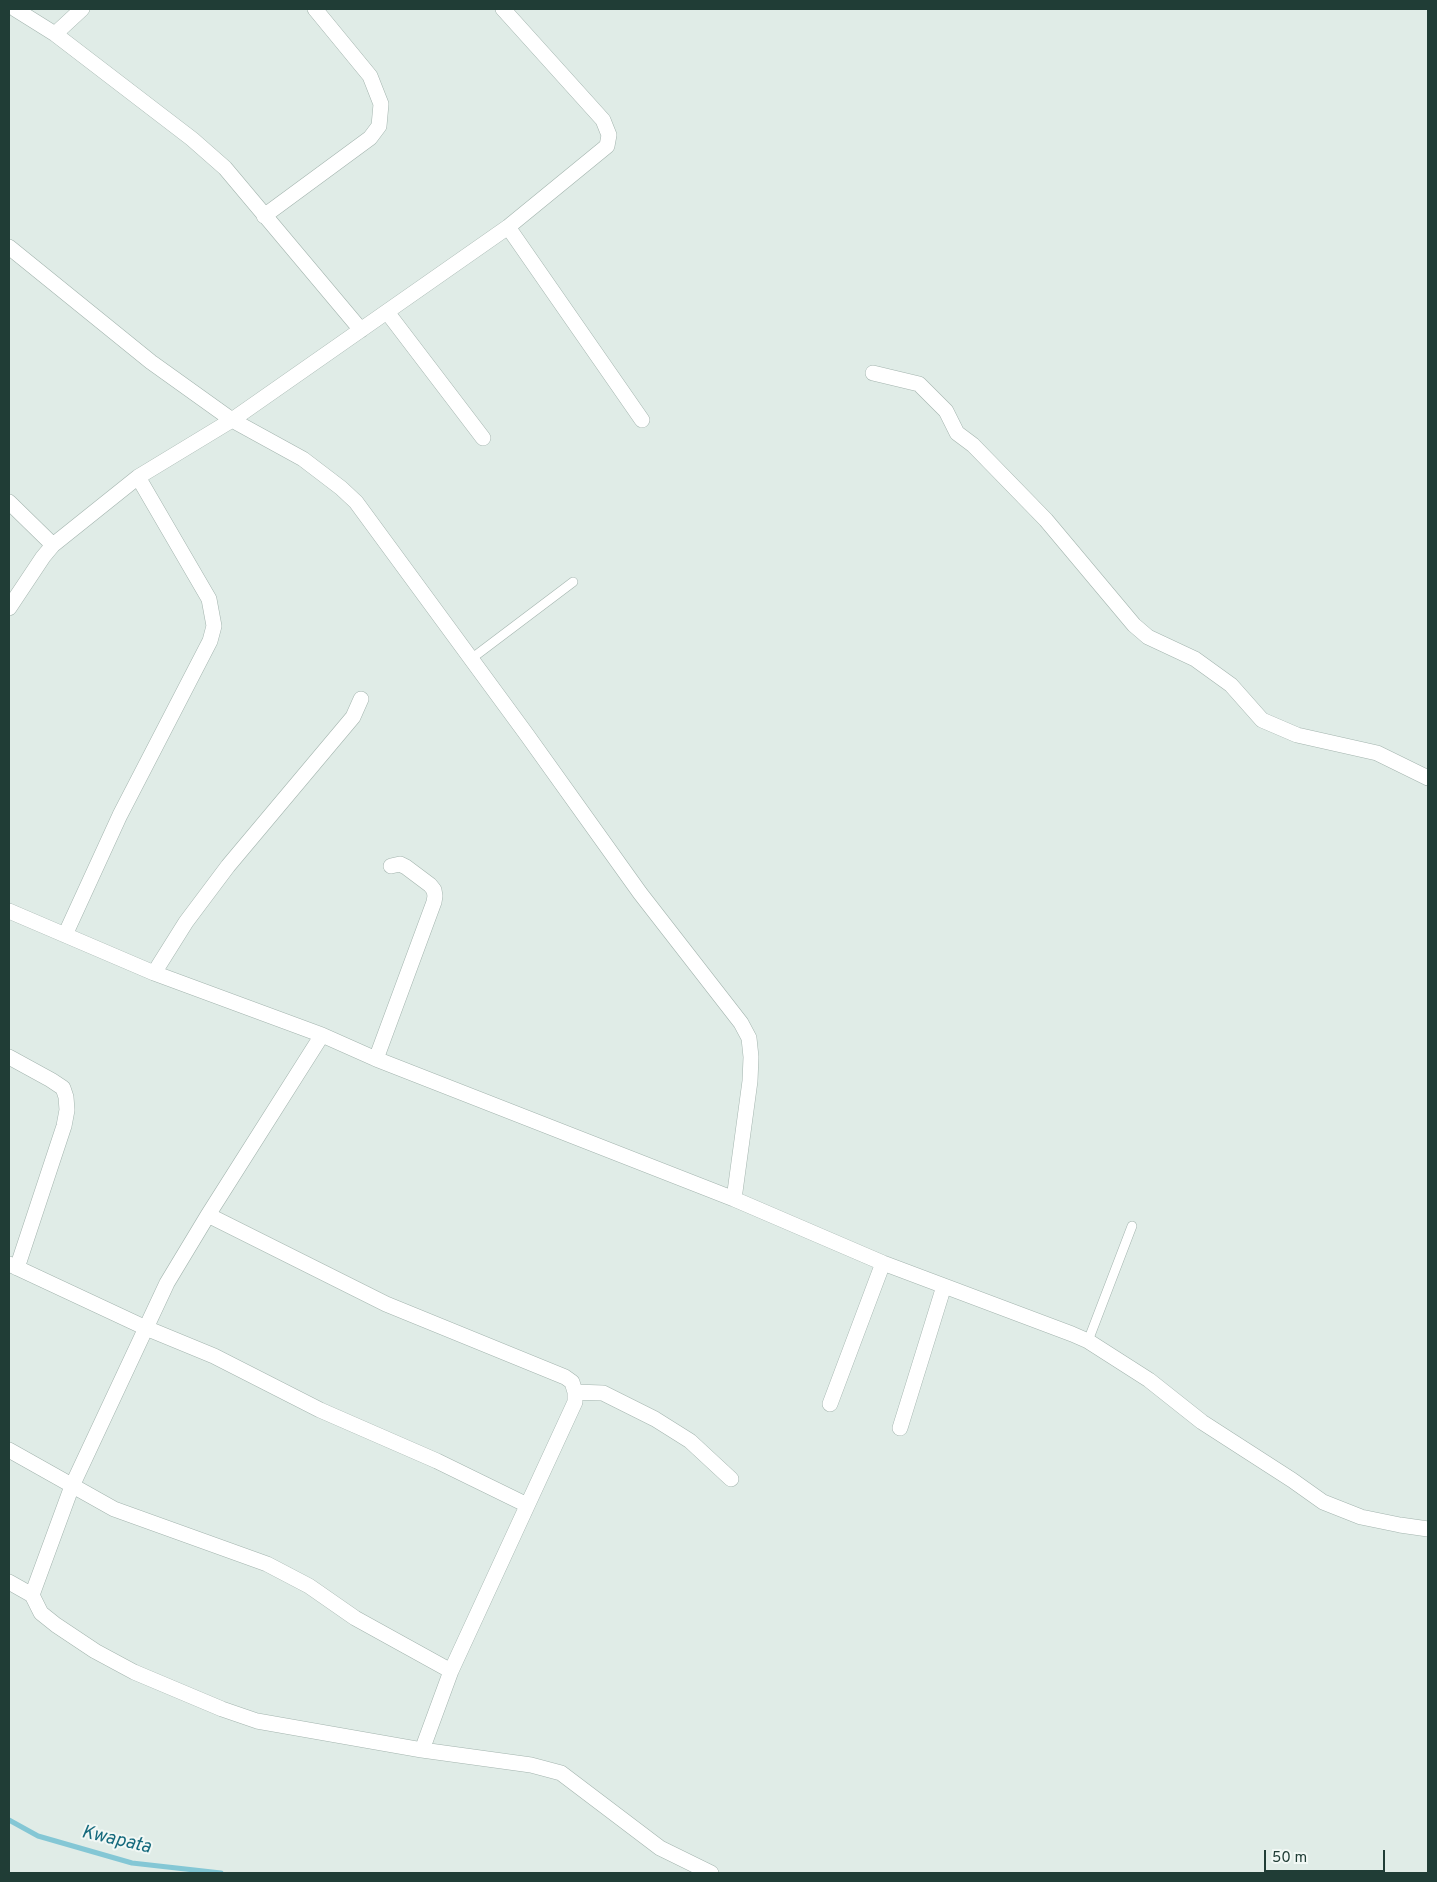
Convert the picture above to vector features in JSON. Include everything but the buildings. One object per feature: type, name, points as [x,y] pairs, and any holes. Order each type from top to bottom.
[{"type":"street","points":[[15,9],[55,34],[225,168],[362,330]]},
{"type":"street","points":[[55,34],[82,9]]},
{"type":"street","points":[[264,216],[370,138],[379,126],[381,104],[370,76],[315,9]]},
{"type":"street","points":[[9,608],[42,557],[53,544],[138,477],[232,420],[508,227],[607,146],[609,135],[603,120],[503,9]]},
{"type":"street","points":[[508,227],[642,420]]},
{"type":"street","points":[[9,247],[151,362],[232,420],[303,459],[356,502],[640,893],[728,1005],[749,1038],[751,1057],[750,1081],[734,1199]]},
{"type":"street","points":[[387,312],[483,438]]},
{"type":"street","points":[[874,373],[919,384],[946,411],[957,433],[973,445],[1046,520],[1134,625],[1148,637],[1195,659],[1231,685],[1262,720],[1297,735],[1377,753],[1428,778]]},
{"type":"street","points":[[65,935],[120,815],[210,641],[214,626],[210,599],[138,477]]},
{"type":"street","points":[[9,502],[53,544]]},
{"type":"street","points":[[154,973],[186,922],[216,882],[353,717],[362,699]]},
{"type":"street","points":[[376,1059],[435,896],[434,890],[430,885],[406,866],[397,864],[391,866]]},
{"type":"street","points":[[9,911],[154,973],[322,1035],[376,1059],[734,1199],[883,1263],[1088,1341],[1149,1380],[1202,1422],[1292,1480],[1322,1502],[1360,1517],[1428,1529]]},
{"type":"street","points":[[32,1595],[72,1486],[167,1283],[322,1035]]},
{"type":"street","points":[[9,1057],[63,1088],[67,1110],[64,1126],[13,1266],[146,1328],[214,1356],[311,1405],[437,1461],[527,1505]]},
{"type":"street","points":[[208,1215],[386,1304],[565,1376],[572,1382],[575,1402],[451,1671],[422,1750]]},
{"type":"street","points":[[830,1404],[883,1263]]},
{"type":"street","points":[[900,1428],[944,1286]]},
{"type":"street","points":[[575,1392],[603,1393],[654,1420],[690,1441],[731,1479]]},
{"type":"street","points":[[9,1450],[114,1508],[267,1564],[308,1586],[355,1618],[451,1671]]},
{"type":"street","points":[[9,1582],[32,1595],[41,1613],[56,1625],[96,1651],[134,1672],[222,1709],[257,1721],[422,1750],[531,1765],[561,1773],[660,1848],[711,1873]]},
{"type":"lane","points":[[471,659],[573,582]]},
{"type":"lane","points":[[1088,1341],[1132,1226]]},
{"type":"waterway","name":"Kwapata","points":[[9,1820],[38,1836],[132,1863],[221,1873]]}]
